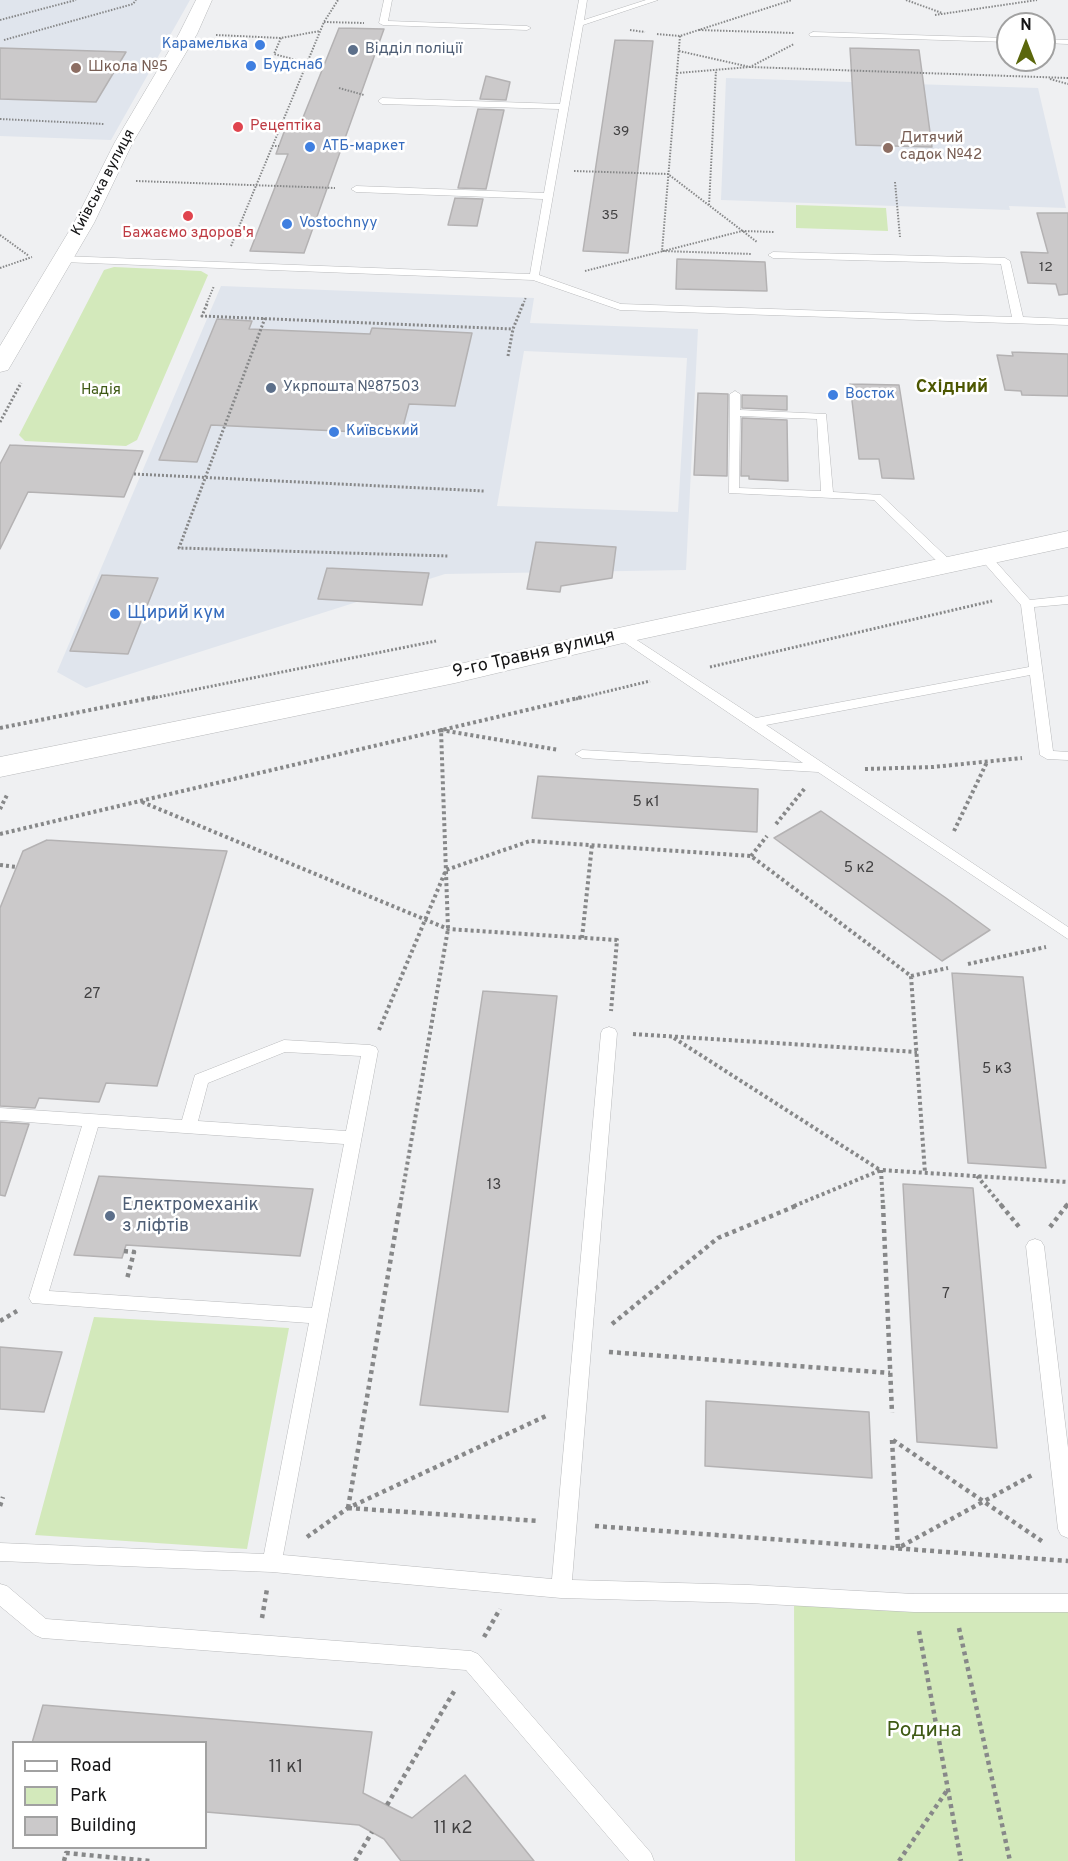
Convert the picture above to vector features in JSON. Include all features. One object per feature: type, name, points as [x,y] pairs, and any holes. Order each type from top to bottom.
[{"type":"street","name":"Київська вулиця","points":[[0,365],[88,215],[134,126],[188,34],[204,0]]},
{"type":"street","name":"9-го Травня вулиця","points":[[0,767],[455,674],[623,635],[1068,539]]},
{"type":"lane","points":[[388,0],[383,23],[526,28]]},
{"type":"lane","points":[[534,277],[583,0]]},
{"type":"lane","points":[[578,24],[654,0]]},
{"type":"lane","points":[[813,34],[996,40]]},
{"type":"lane","points":[[382,101],[564,107]]},
{"type":"lane","points":[[356,189],[548,196]]},
{"type":"lane","points":[[773,255],[1005,261],[1018,320]]},
{"type":"lane","points":[[62,259],[534,277],[620,308],[1068,322]]},
{"type":"lane","points":[[735,394],[734,491],[876,497],[948,565]]},
{"type":"lane","points":[[735,413],[822,416],[827,495]]},
{"type":"lane","points":[[985,557],[1023,599],[1036,670],[1047,755],[1068,756]]},
{"type":"lane","points":[[1023,599],[1068,600]]},
{"type":"lane","points":[[623,635],[1068,934]]},
{"type":"lane","points":[[752,723],[1036,670]]},
{"type":"lane","points":[[582,754],[821,768]]},
{"type":"lane","points":[[561,1589],[609,1033]]},
{"type":"lane","points":[[188,1127],[201,1078],[284,1046],[370,1052],[272,1563]]},
{"type":"lane","points":[[0,1114],[353,1138]]},
{"type":"lane","points":[[92,1120],[38,1298],[320,1316]]},
{"type":"lane","points":[[1035,1246],[1068,1529]]},
{"type":"lane","points":[[0,1552],[272,1563],[561,1589],[749,1594],[914,1603],[1068,1603]]},
{"type":"lane","points":[[0,1593],[42,1628],[471,1661],[643,1861]]},
{"type":"path","points":[[0,20],[76,0]]},
{"type":"path","points":[[4,40],[133,4],[136,0]]},
{"type":"path","points":[[338,0],[320,31],[202,316],[513,329]]},
{"type":"path","points":[[657,33],[680,36],[792,0]]},
{"type":"path","points":[[324,22],[383,23]]},
{"type":"path","points":[[699,30],[813,34]]},
{"type":"path","points":[[188,34],[281,38],[320,31]]},
{"type":"path","points":[[679,51],[750,67],[813,34]]},
{"type":"path","points":[[662,251],[680,36]]},
{"type":"path","points":[[281,38],[274,54],[307,63]]},
{"type":"path","points":[[677,73],[750,67],[1068,78]]},
{"type":"path","points":[[709,206],[716,70]]},
{"type":"path","points":[[1044,77],[1068,84]]},
{"type":"path","points":[[0,119],[134,126]]},
{"type":"path","points":[[272,146],[279,146]]},
{"type":"path","points":[[552,170],[669,174],[773,255]]},
{"type":"path","points":[[136,181],[356,189]]},
{"type":"path","points":[[895,182],[900,237]]},
{"type":"path","points":[[582,272],[742,231]]},
{"type":"path","points":[[0,235],[29,256],[0,268]]},
{"type":"path","points":[[662,251],[773,255]]},
{"type":"path","points":[[508,356],[513,329],[534,277]]},
{"type":"path","points":[[265,318],[178,548],[448,556]]},
{"type":"path","points":[[134,474],[484,491]]},
{"type":"path","points":[[0,834],[679,674],[1023,599]]},
{"type":"path","points":[[0,728],[436,640]]},
{"type":"path","points":[[441,730],[582,754]]},
{"type":"path","points":[[348,1508],[448,929],[441,730]]},
{"type":"path","points":[[776,824],[821,768],[880,770],[1047,755]]},
{"type":"path","points":[[944,851],[988,762]]},
{"type":"path","points":[[141,801],[448,929],[617,940],[609,1033],[917,1052]]},
{"type":"path","points":[[752,856],[768,836]]},
{"type":"path","points":[[370,1052],[446,870],[530,841],[752,856],[911,976],[925,1173]]},
{"type":"path","points":[[582,938],[592,845]]},
{"type":"path","points":[[0,866],[17,867]]},
{"type":"path","points":[[968,964],[1057,944]]},
{"type":"path","points":[[911,976],[948,968]]},
{"type":"path","points":[[672,1036],[881,1170]]},
{"type":"path","points":[[881,1170],[892,1413]]},
{"type":"path","points":[[581,1350],[718,1238],[881,1170],[1068,1182]]},
{"type":"path","points":[[976,1176],[1035,1246]]},
{"type":"path","points":[[124,1251],[134,1252]]},
{"type":"path","points":[[581,1350],[890,1373]]},
{"type":"path","points":[[256,1645],[272,1563],[348,1508],[576,1402]]},
{"type":"path","points":[[897,1548],[892,1440],[1049,1546]]},
{"type":"path","points":[[897,1548],[1060,1459]]},
{"type":"path","points":[[0,1506],[3,1497]]},
{"type":"path","points":[[348,1508],[1068,1560]]},
{"type":"path","points":[[1059,1552],[1068,1560]]},
{"type":"path","points":[[387,1805],[513,1585]]},
{"type":"path","points":[[914,1603],[961,1861]]},
{"type":"path","points":[[954,1604],[1010,1861]]},
{"type":"path","points":[[899,1861],[948,1789]]},
{"type":"path","points":[[355,1861],[372,1833]]},
{"type":"path","points":[[64,1861],[66,1853],[150,1861]]},
{"type":"shaded area","name":"Школа №5","points":[[0,0],[190,0],[111,140],[0,136]]},
{"type":"shaded area","name":"Дитячий садок №42","points":[[726,78],[1038,88],[1066,208],[1009,206],[1010,210],[721,200]]},
{"type":"shaded area","name":"Київський","points":[[221,286],[534,298],[530,323],[698,329],[686,570],[445,574],[86,688],[57,672]],"holes":[[[524,351],[687,358],[678,512],[497,506]]]},
{"type":"green space","points":[[796,205],[886,208],[888,231],[796,228]]},
{"type":"green space","name":"Надія","points":[[114,267],[201,271],[208,275],[137,440],[126,446],[25,441],[19,435],[104,270]]},
{"type":"green space","points":[[94,1317],[289,1328],[247,1549],[35,1535]]},
{"type":"green space","name":"Родина","points":[[794,1597],[1068,1603],[1068,1861],[795,1861]]},
{"type":"building","points":[[339,28],[384,29],[304,253],[250,251],[288,154],[276,154],[287,124],[300,125]]},
{"type":"building","points":[[615,40],[653,41],[628,253],[583,251]]},
{"type":"building","points":[[0,48],[126,52],[96,102],[0,99]]},
{"type":"building","points":[[850,48],[919,50],[932,147],[856,145]]},
{"type":"building","points":[[486,76],[510,82],[506,100],[480,99]]},
{"type":"building","points":[[478,109],[504,110],[486,189],[458,188]]},
{"type":"building","points":[[455,198],[483,199],[477,226],[448,225]]},
{"type":"building","points":[[1037,213],[1068,213],[1068,294],[1059,295],[1056,284],[1028,283],[1021,252],[1048,253]]},
{"type":"building","points":[[677,259],[765,262],[767,291],[676,289]]},
{"type":"building","points":[[217,319],[252,321],[249,329],[370,334],[372,328],[472,333],[455,406],[409,404],[401,434],[211,425],[197,462],[159,460]]},
{"type":"building","points":[[1012,352],[1068,354],[1068,396],[1022,395],[1021,391],[1005,390],[997,355],[1013,356]]},
{"type":"building","points":[[850,384],[899,385],[914,479],[882,478],[879,459],[859,459]]},
{"type":"building","points":[[698,393],[728,394],[727,476],[694,475]]},
{"type":"building","points":[[742,395],[787,396],[787,410],[742,408]]},
{"type":"building","points":[[742,418],[787,420],[788,481],[749,479],[749,476],[741,476]]},
{"type":"building","points":[[10,445],[143,451],[124,497],[28,492],[0,549],[0,464]]},
{"type":"building","points":[[536,542],[616,547],[612,578],[561,586],[560,592],[527,589]]},
{"type":"building","points":[[327,568],[429,573],[422,605],[318,599]]},
{"type":"building","points":[[102,575],[158,578],[128,654],[70,651]]},
{"type":"building","points":[[538,776],[758,789],[757,832],[532,818]]},
{"type":"building","points":[[821,811],[990,930],[942,961],[774,838]]},
{"type":"building","points":[[47,840],[227,851],[157,1086],[106,1083],[99,1102],[39,1098],[35,1108],[0,1106],[0,908],[23,851]]},
{"type":"building","points":[[952,973],[1023,977],[1046,1168],[968,1163]]},
{"type":"building","points":[[483,991],[557,996],[508,1412],[420,1405]]},
{"type":"building","points":[[0,1122],[29,1124],[5,1196],[0,1195]]},
{"type":"building","points":[[99,1176],[313,1189],[300,1256],[126,1245],[122,1258],[74,1255]]},
{"type":"building","points":[[903,1184],[973,1188],[997,1448],[917,1442]]},
{"type":"building","points":[[0,1347],[62,1352],[44,1412],[0,1409]]},
{"type":"building","points":[[706,1401],[869,1412],[872,1478],[705,1466]]},
{"type":"building","points":[[43,1705],[372,1732],[363,1793],[412,1818],[465,1775],[534,1861],[401,1861],[384,1839],[359,1825],[207,1812],[207,1741],[33,1741]]},
{"type":"place","name":"Карамелька","points":[[260,45]]},
{"type":"place","name":"Відділ поліції","points":[[353,50]]},
{"type":"place","name":"Будснаб","points":[[251,66]]},
{"type":"place","name":"Школа №5","points":[[76,68]]},
{"type":"place","name":"Рецептіка","points":[[238,127]]},
{"type":"place","name":"АТБ-маркет","points":[[310,147]]},
{"type":"place","name":"Дитячий садок №42","points":[[888,148]]},
{"type":"place","name":"Бажаємо здоров'я","points":[[188,216]]},
{"type":"place","name":"Vostochnyy","points":[[287,224]]},
{"type":"place","name":"Укрпошта №87503","points":[[271,388]]},
{"type":"place","name":"Восток","points":[[833,395]]},
{"type":"place","name":"Київський","points":[[334,432]]},
{"type":"place","name":"Щирий кум","points":[[115,614]]},
{"type":"place","name":"Електромеханік з ліфтів","points":[[110,1216]]},
{"type":"district","name":"Східний","points":[[952,388]]}]
